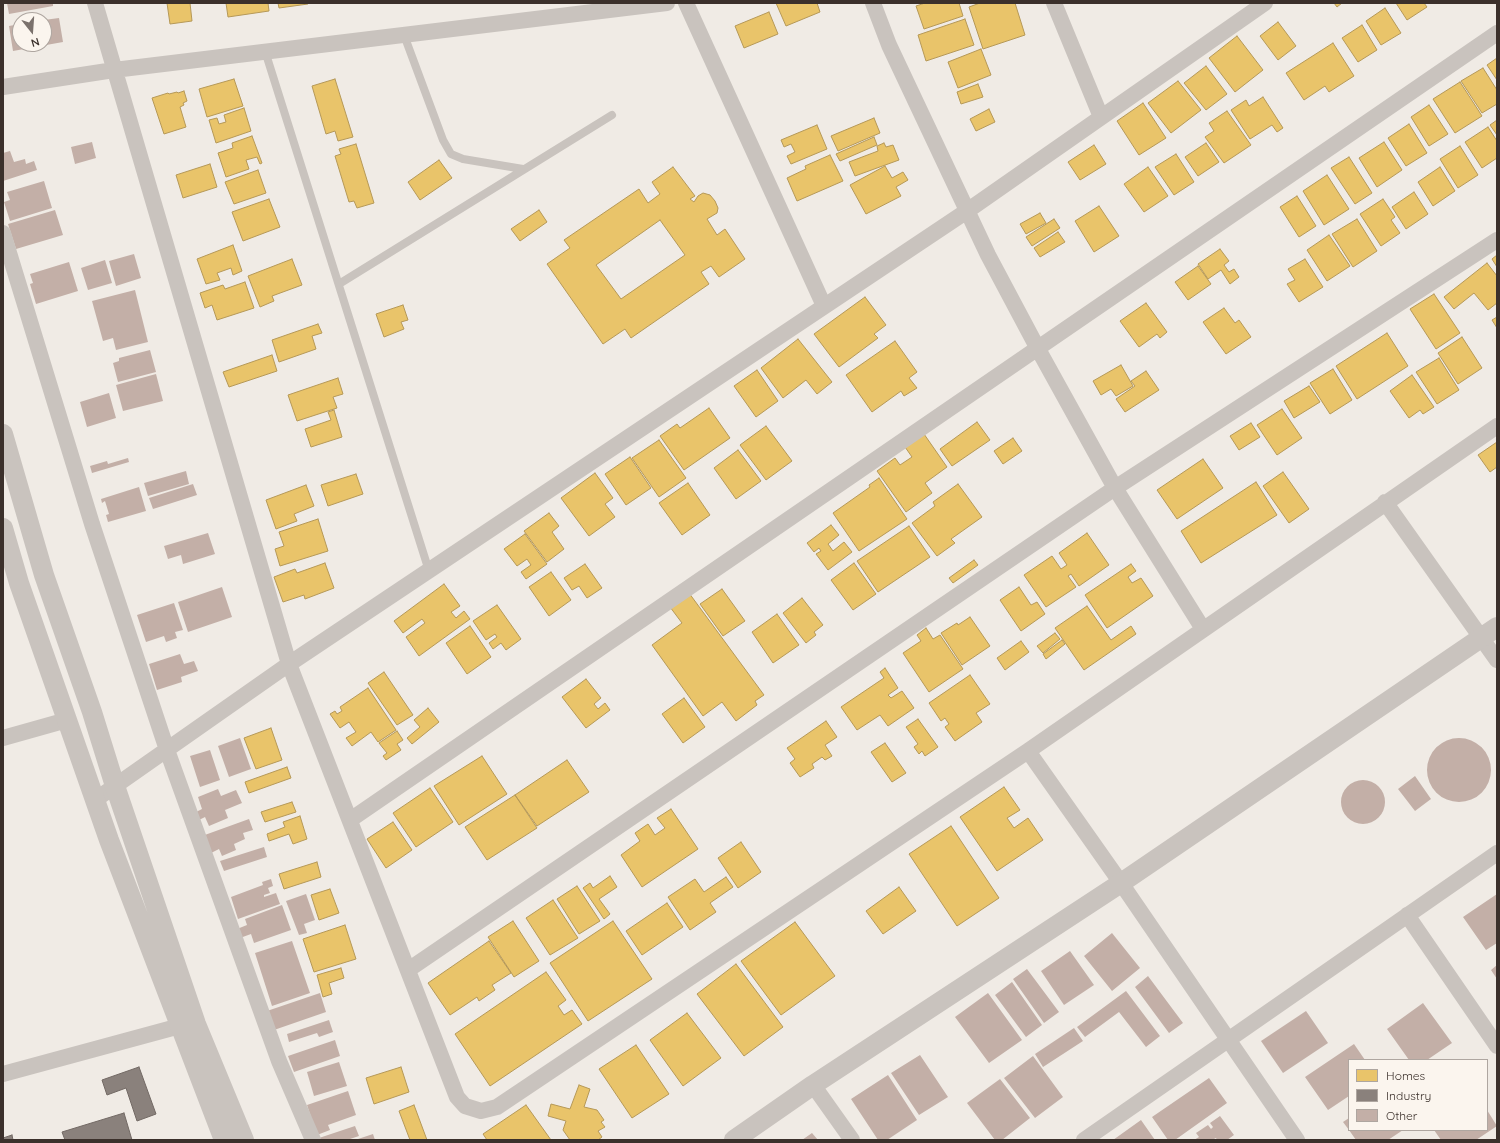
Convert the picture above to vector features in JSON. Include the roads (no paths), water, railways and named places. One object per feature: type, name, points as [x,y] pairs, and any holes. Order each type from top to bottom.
[{"type":"street","points":[[95,3],[289,664],[457,1097],[465,1106],[480,1111],[497,1107],[1028,751],[1385,502],[1497,426]]},
{"type":"street","points":[[3,87],[114,70],[667,3]]},
{"type":"street","points":[[686,3],[824,306]]},
{"type":"street","points":[[873,3],[889,45],[988,255],[1115,488],[1203,629]]},
{"type":"street","points":[[1054,3],[1102,117]]},
{"type":"street","points":[[95,800],[289,664],[967,211],[1265,3]]},
{"type":"street","points":[[350,820],[1497,33]]},
{"type":"street","points":[[3,233],[92,524],[167,750],[279,1061],[313,1140]]},
{"type":"street","points":[[408,970],[1115,488],[1497,240]]},
{"type":"street","points":[[3,434],[44,575],[92,712],[115,786],[196,1024],[244,1140]]},
{"type":"street","points":[[1385,502],[1489,632],[1497,660]]},
{"type":"street","points":[[3,528],[19,583],[109,840],[224,1140]]},
{"type":"street","points":[[734,1140],[813,1085],[1121,883],[1489,632]]},
{"type":"street","points":[[3,738],[67,720]]},
{"type":"street","points":[[1028,751],[1121,883],[1296,1140]]},
{"type":"street","points":[[1084,1140],[1497,853]]},
{"type":"street","points":[[1407,915],[1497,1046]]},
{"type":"street","points":[[3,1074],[180,1026]]},
{"type":"street","points":[[813,1085],[852,1140]]},
{"type":"lane","points":[[404,35],[443,140],[451,154],[463,159],[522,169]]},
{"type":"lane","points":[[265,51],[429,570]]},
{"type":"lane","points":[[339,284],[522,169],[612,115]]}]
